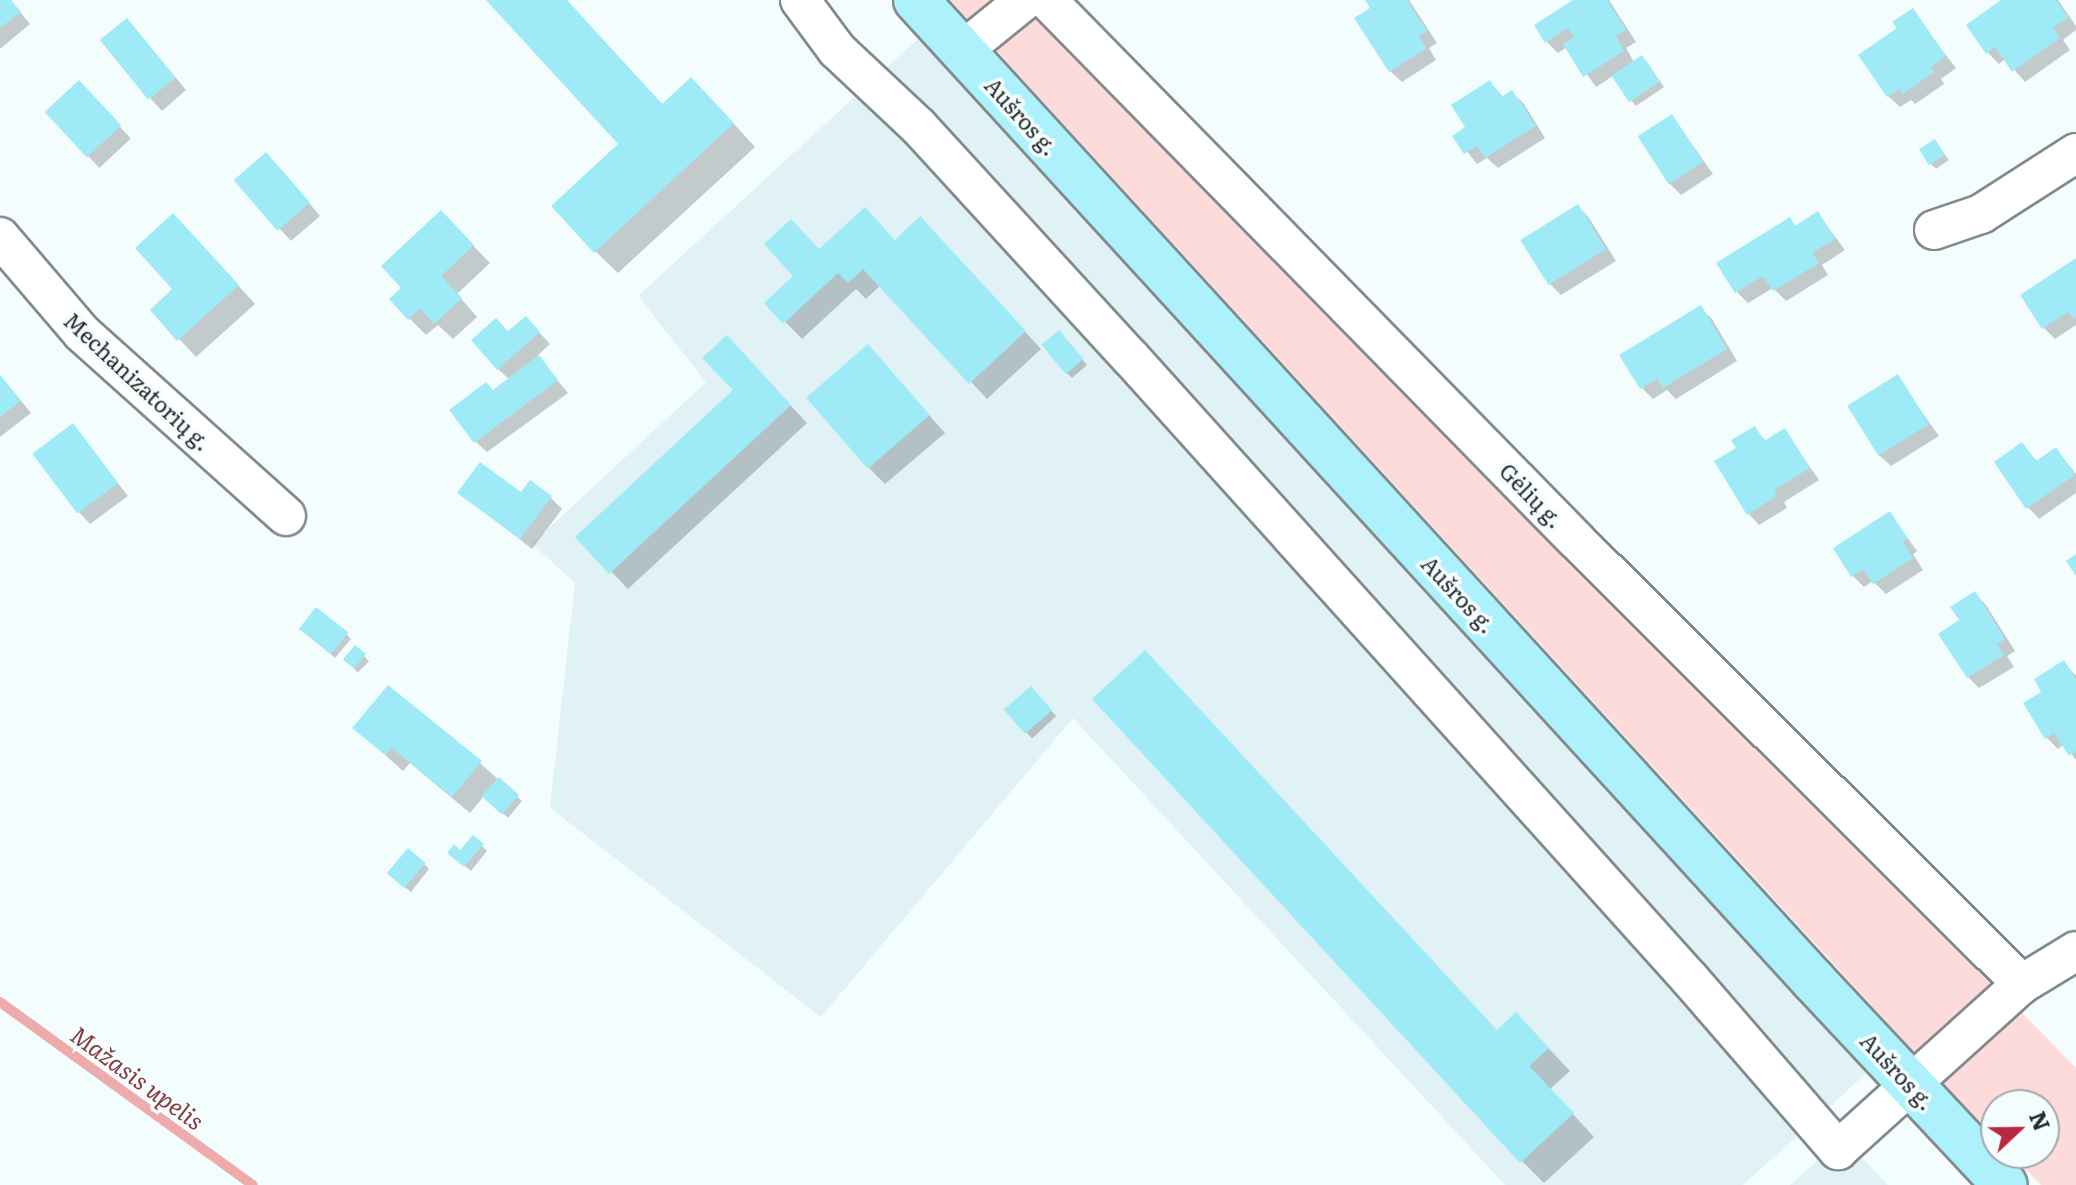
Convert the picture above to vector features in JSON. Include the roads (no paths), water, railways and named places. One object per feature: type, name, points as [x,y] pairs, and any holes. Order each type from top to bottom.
[{"type":"main road","name":"Aušros g.","points":[[916,0],[2005,1185]]},
{"type":"street","points":[[800,0],[837,50],[919,127],[1162,392],[1689,978],[1838,1150],[2022,984],[2076,951]]},
{"type":"street","points":[[962,51],[1025,0]]},
{"type":"street","name":"Gėlių g.","points":[[1047,0],[1577,541],[2022,984]]},
{"type":"street","points":[[1934,230],[1981,214],[2076,153]]},
{"type":"street","name":"Mechanizatorių g.","points":[[0,237],[82,333],[286,516]]},
{"type":"waterway","name":"Mažasis upelis","points":[[0,1002],[253,1185]]}]
